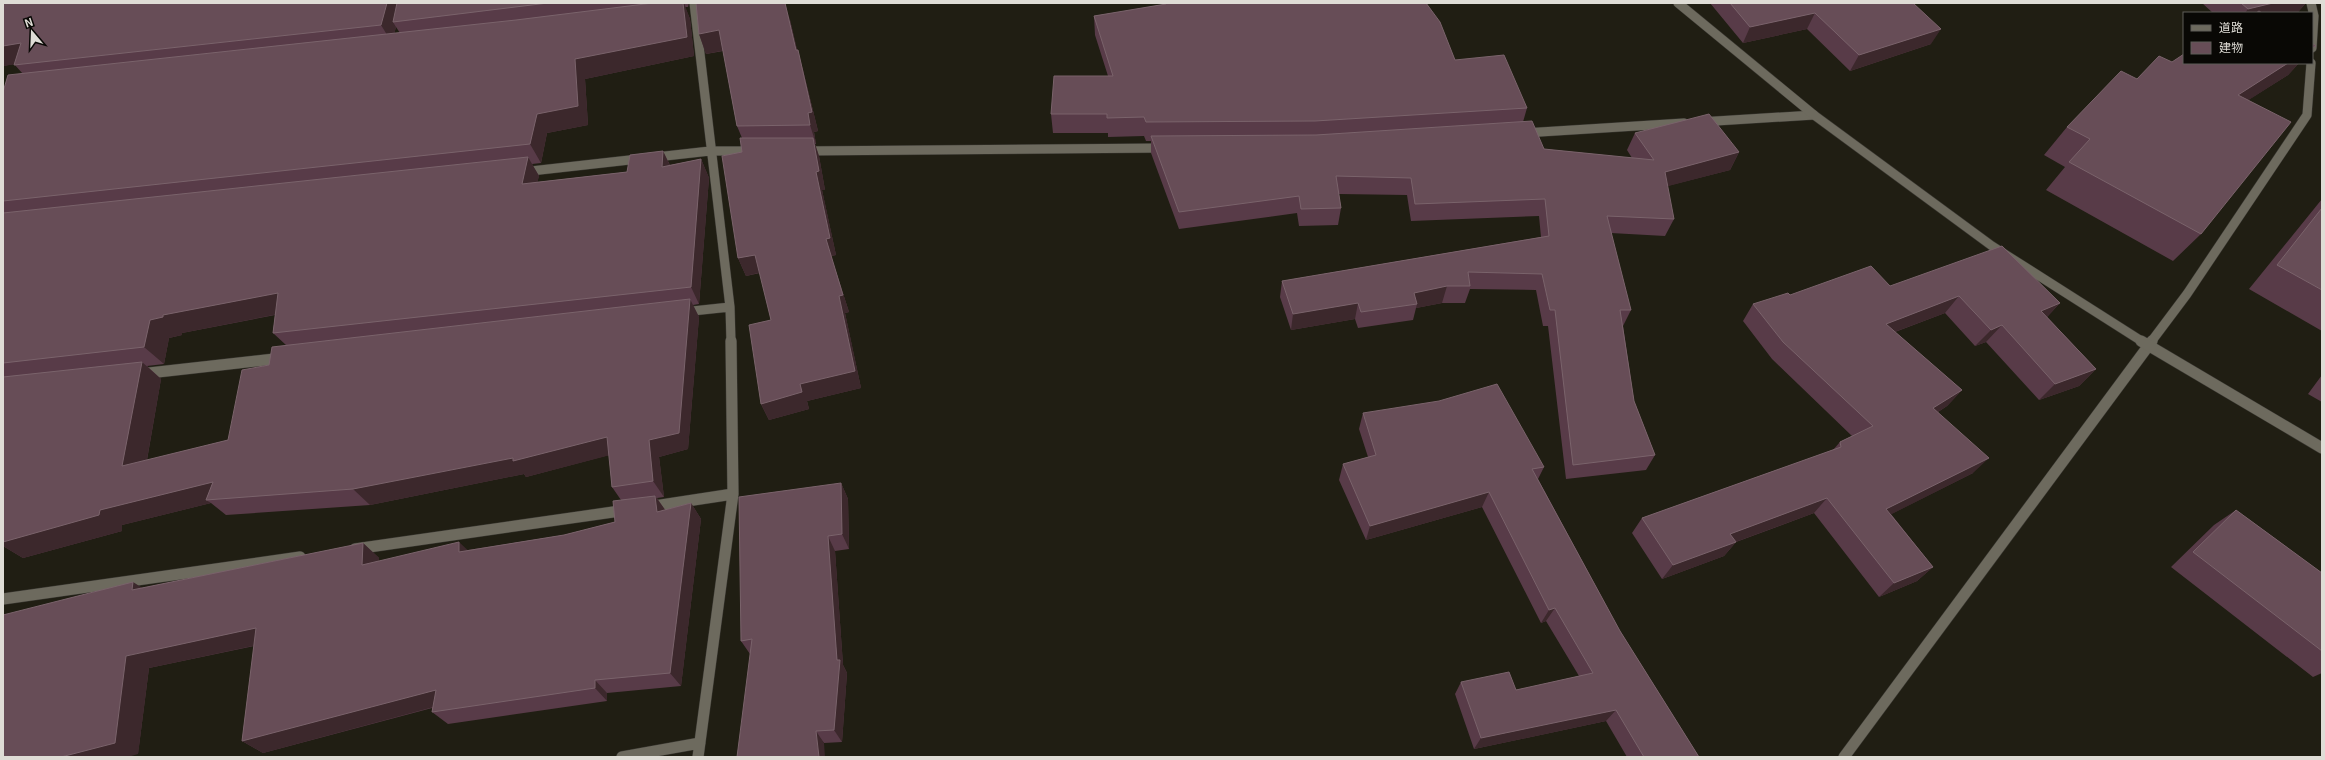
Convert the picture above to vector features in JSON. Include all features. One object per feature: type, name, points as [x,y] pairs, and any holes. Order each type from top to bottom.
[{"type":"street","points":[[1678,3],[1727,45],[1814,115],[1992,246],[2147,345],[2322,448]]},
{"type":"street","points":[[2311,3],[2314,16],[2313,32]]},
{"type":"street","points":[[693,10],[730,307],[733,494],[698,757]]},
{"type":"street","points":[[1844,757],[2147,345],[2187,294],[2307,115],[2311,64]]},
{"type":"street","points":[[1512,134],[1814,115]]},
{"type":"street","points":[[790,151],[1170,148]]},
{"type":"street","points":[[512,173],[710,152],[766,151]]},
{"type":"street","points":[[674,313],[730,307]]},
{"type":"street","points":[[129,375],[295,356]]},
{"type":"street","points":[[340,551],[733,494]]},
{"type":"street","points":[[3,600],[309,555]]},
{"type":"street","points":[[622,757],[700,744]]},
{"type":"building","points":[[3,3],[387,3],[381,25],[14,65],[21,43],[3,46]]},
{"type":"building","points":[[397,3],[548,3],[393,22]]},
{"type":"building","points":[[653,3],[683,3],[687,37],[575,59],[578,106],[537,114],[530,144],[3,201],[3,92],[8,75],[516,20]]},
{"type":"building","points":[[696,3],[785,3],[796,50],[798,50],[812,112],[808,113],[810,125],[737,126],[719,30],[699,34]]},
{"type":"building","points":[[1165,3],[1426,3],[1440,22],[1455,60],[1504,55],[1527,108],[1315,121],[1146,122],[1144,117],[1107,118],[1107,114],[1051,114],[1054,76],[1113,76],[1094,16],[1166,4]]},
{"type":"building","points":[[1730,3],[1913,3],[1941,29],[1859,55],[1815,13],[1750,27]]},
{"type":"building","points":[[2241,3],[2273,3],[2248,9]]},
{"type":"building","points":[[2183,55],[2183,64],[2286,64],[2238,95],[2291,122],[2201,234],[2069,162],[2090,139],[2067,127],[2121,71],[2137,79],[2159,56],[2172,62]]},
{"type":"building","points":[[1709,114],[1739,152],[1665,172],[1674,219],[1607,216],[1631,310],[1620,310],[1634,401],[1655,455],[1573,465],[1555,310],[1550,310],[1542,274],[1468,272],[1470,286],[1447,286],[1414,293],[1417,304],[1361,312],[1358,303],[1293,314],[1282,281],[1549,236],[1545,199],[1415,204],[1411,178],[1336,176],[1341,208],[1301,209],[1299,196],[1179,212],[1151,136],[1316,135],[1532,121],[1544,149],[1654,160],[1635,133]]},
{"type":"building","points":[[740,138],[813,138],[819,171],[816,172],[830,238],[826,239],[843,295],[839,296],[855,371],[800,384],[802,392],[761,404],[749,325],[771,320],[755,255],[738,258],[722,156],[742,152]]},
{"type":"building","points":[[663,151],[662,167],[701,159],[691,287],[273,333],[278,293],[163,315],[163,317],[150,320],[144,347],[3,363],[3,213],[528,157],[522,184],[627,172],[630,155]]},
{"type":"building","points":[[2322,208],[2322,290],[2277,265]]},
{"type":"building","points":[[2002,246],[2060,303],[2041,311],[2096,369],[2055,384],[2002,325],[1991,330],[1959,296],[1886,324],[1962,390],[1933,408],[1989,458],[1886,509],[1933,567],[1894,583],[1827,498],[1730,534],[1736,542],[1673,565],[1642,518],[1841,447],[1840,442],[1873,426],[1783,342],[1753,304],[1788,293],[1790,295],[1871,266],[1890,286]]},
{"type":"building","points":[[690,299],[679,433],[649,440],[653,481],[612,487],[607,437],[513,461],[513,458],[353,489],[206,500],[213,482],[100,510],[99,515],[3,542],[3,377],[142,362],[122,466],[228,440],[242,370],[269,365],[272,347]]},
{"type":"building","points":[[1497,384],[1544,467],[1532,469],[1620,631],[1699,757],[1644,757],[1616,710],[1481,738],[1461,682],[1509,672],[1516,690],[1593,673],[1555,608],[1549,610],[1489,492],[1370,526],[1343,464],[1376,455],[1363,413],[1439,401]]},
{"type":"building","points":[[841,483],[842,534],[828,536],[837,660],[840,660],[834,730],[816,731],[819,757],[737,757],[752,639],[741,641],[739,497]]},
{"type":"building","points":[[655,496],[657,512],[691,503],[670,673],[595,680],[595,688],[432,712],[436,690],[242,741],[256,628],[126,656],[115,743],[61,757],[3,757],[3,615],[133,582],[132,590],[363,543],[362,565],[459,542],[459,552],[564,535],[615,522],[613,501]]},
{"type":"building","points":[[2236,510],[2322,573],[2322,651],[2193,552]]}]
